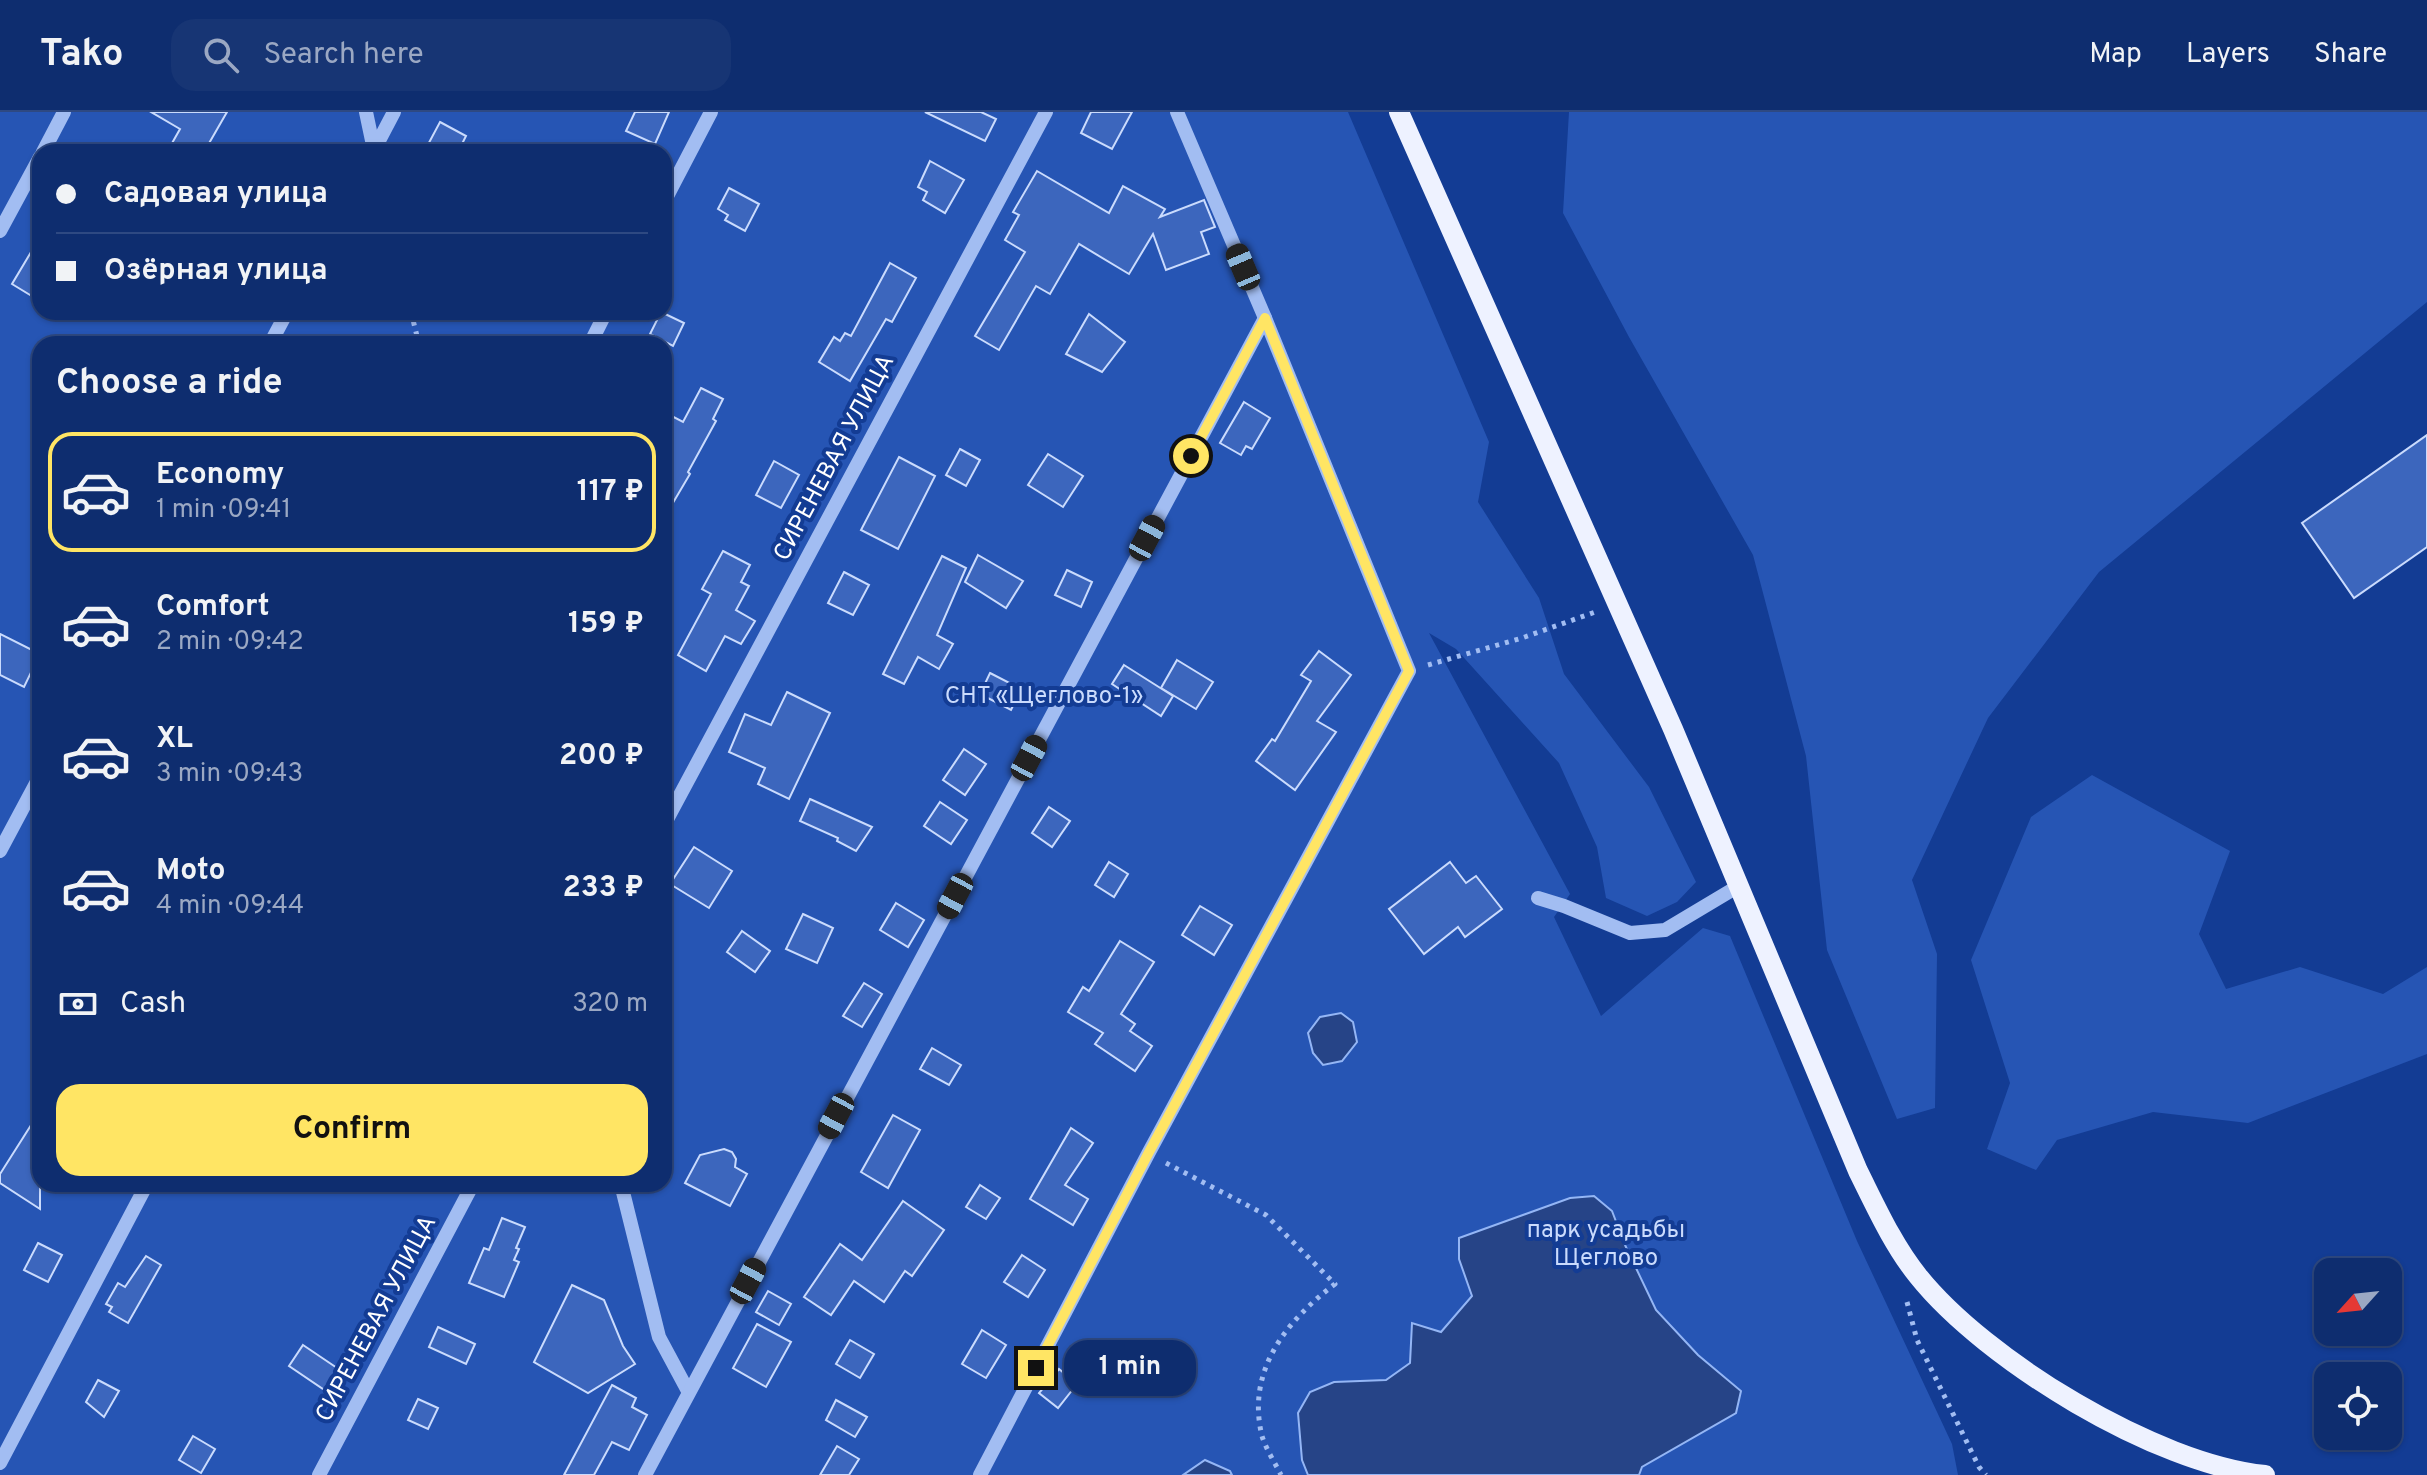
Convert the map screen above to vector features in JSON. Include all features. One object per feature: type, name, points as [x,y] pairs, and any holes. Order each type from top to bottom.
[{"type":"main road","points":[[1399,112],[1673,729],[1858,1171],[1890,1235],[1916,1274],[1941,1303],[1983,1339],[2048,1386],[2156,1444],[2207,1463],[2265,1475]]},
{"type":"street","points":[[47,144],[64,112]]},
{"type":"street","points":[[366,112],[372,144]]},
{"type":"street","points":[[377,144],[394,112]]},
{"type":"street","points":[[672,187],[711,112]]},
{"type":"street","name":"СИРЕНЕВАЯ УЛИЦА","points":[[672,810],[1046,112]]},
{"type":"street","points":[[980,1475],[1148,1154],[1409,671],[1177,112]]},
{"type":"street","points":[[0,231],[32,172]]},
{"type":"street","points":[[645,1475],[1265,318]]},
{"type":"street","points":[[0,851],[32,791]]},
{"type":"street","points":[[1538,898],[1630,933],[1665,930],[1737,887]]},
{"type":"street","points":[[0,1463],[143,1192]]},
{"type":"street","name":"СИРЕНЕВАЯ УЛИЦА","points":[[319,1475],[469,1192]]},
{"type":"street","points":[[623,1192],[659,1337],[688,1391]]},
{"type":"path","points":[[1409,671],[1522,638],[1618,604]]},
{"type":"path","points":[[1148,1154],[1266,1215],[1335,1284],[1308,1305],[1273,1348],[1258,1398],[1263,1438],[1281,1475]]},
{"type":"path","points":[[1906,1295],[1917,1340],[1979,1467],[1986,1475]]},
{"type":"green space","name":"СНТ «Щеглово-1»","points":[[0,112],[1348,112],[1489,442],[1478,502],[1539,598],[1564,674],[1649,787],[1696,882],[1677,902],[1647,916],[1606,898],[1597,847],[1559,763],[1456,649],[1429,633],[1570,894],[1554,917],[1601,1016],[1703,928],[1730,936],[1857,1241],[1952,1444],[1958,1475],[0,1475]]},
{"type":"green space","points":[[1569,112],[2427,112],[2427,302],[2099,572],[1988,718],[1912,880],[1937,954],[1935,1108],[1897,1119],[1827,950],[1806,756],[1753,555],[1629,337],[1563,213]]},
{"type":"green space","points":[[2092,775],[2230,851],[2199,934],[2226,989],[2300,967],[2383,994],[2427,967],[2427,1054],[2248,1123],[2153,1112],[2057,1140],[2036,1170],[1987,1149],[2010,1083],[1971,960],[2031,817]]},
{"type":"shaded area","points":[[1341,1013],[1353,1022],[1357,1042],[1342,1061],[1323,1065],[1313,1053],[1308,1033],[1320,1017]]},
{"type":"shaded area","points":[[1594,1196],[1612,1211],[1656,1310],[1698,1355],[1741,1391],[1736,1413],[1642,1467],[1639,1475],[1308,1475],[1302,1460],[1298,1413],[1310,1392],[1334,1382],[1386,1380],[1410,1363],[1412,1323],[1441,1332],[1472,1296],[1459,1259],[1459,1238],[1570,1198]]},
{"type":"shaded area","points":[[1205,1460],[1230,1471],[1232,1475],[1183,1475]]},
{"type":"building","points":[[151,112],[227,112],[209,144],[172,144],[180,129]]},
{"type":"building","points":[[635,112],[669,112],[655,144],[626,131]]},
{"type":"building","points":[[925,112],[981,112],[996,119],[985,141]]},
{"type":"building","points":[[1091,112],[1132,112],[1112,149],[1081,133]]},
{"type":"building","points":[[440,122],[466,136],[462,144],[428,144]]},
{"type":"building","points":[[930,161],[964,180],[945,213],[923,200],[927,192],[918,187]]},
{"type":"building","points":[[1037,171],[1109,213],[1123,186],[1165,209],[1160,217],[1204,200],[1215,227],[1201,232],[1209,254],[1166,270],[1153,234],[1129,274],[1079,244],[1050,294],[1036,286],[999,350],[975,336],[1025,252],[1005,240],[1019,215],[1013,212]]},
{"type":"building","points":[[729,188],[759,204],[745,231],[725,220],[728,215],[718,209]]},
{"type":"building","points":[[32,250],[32,296],[12,284]]},
{"type":"building","points":[[890,263],[916,278],[892,322],[886,319],[850,381],[819,362],[834,337],[840,341],[845,333],[851,336]]},
{"type":"building","points":[[1089,314],[1125,342],[1102,372],[1066,354]]},
{"type":"building","points":[[672,317],[684,323],[673,346],[672,336],[650,334],[657,320],[672,320]]},
{"type":"building","points":[[701,388],[723,399],[713,419],[716,421],[672,504],[672,416],[683,422]]},
{"type":"building","points":[[1244,402],[1270,418],[1252,449],[1246,446],[1241,455],[1220,443]]},
{"type":"building","points":[[2427,435],[2427,547],[2354,598],[2302,523]]},
{"type":"building","points":[[960,449],[980,460],[966,486],[946,475]]},
{"type":"building","points":[[1048,454],[1083,476],[1063,507],[1028,485]]},
{"type":"building","points":[[899,457],[935,476],[898,549],[861,530]]},
{"type":"building","points":[[774,461],[799,475],[781,508],[756,495]]},
{"type":"building","points":[[723,551],[750,565],[741,582],[749,586],[736,610],[755,621],[741,644],[725,636],[706,671],[678,655],[711,594],[702,589]]},
{"type":"building","points":[[978,555],[1023,581],[1006,608],[965,582]]},
{"type":"building","points":[[942,556],[966,568],[937,635],[953,644],[939,669],[918,657],[904,684],[883,674]]},
{"type":"building","points":[[1067,570],[1092,582],[1081,607],[1055,595]]},
{"type":"building","points":[[844,572],[869,585],[853,615],[828,603]]},
{"type":"building","points":[[0,634],[32,650],[32,670],[24,687],[0,675]]},
{"type":"building","points":[[1319,651],[1351,675],[1317,721],[1336,732],[1295,790],[1256,761],[1272,739],[1275,741],[1311,681],[1301,675]]},
{"type":"building","points":[[1177,660],[1213,682],[1196,709],[1161,688]]},
{"type":"building","points":[[1124,665],[1173,696],[1161,716],[1112,684]]},
{"type":"building","points":[[990,673],[1021,689],[1011,710],[980,694]]},
{"type":"building","points":[[787,692],[830,713],[789,799],[758,784],[765,768],[729,752],[745,714],[771,725]]},
{"type":"building","points":[[964,749],[986,764],[965,795],[943,780]]},
{"type":"building","points":[[810,799],[872,827],[856,851],[837,841],[838,838],[800,821]]},
{"type":"building","points":[[940,802],[967,820],[951,844],[924,826]]},
{"type":"building","points":[[1049,807],[1070,821],[1052,847],[1032,833]]},
{"type":"building","points":[[694,847],[732,871],[709,908],[672,885]]},
{"type":"building","points":[[1109,862],[1128,874],[1114,897],[1095,885]]},
{"type":"building","points":[[1450,862],[1466,883],[1476,876],[1502,909],[1465,937],[1458,927],[1424,954],[1389,909]]},
{"type":"building","points":[[896,903],[924,920],[908,947],[880,930]]},
{"type":"building","points":[[1200,906],[1232,925],[1214,955],[1182,935]]},
{"type":"building","points":[[803,914],[833,928],[817,963],[786,949]]},
{"type":"building","points":[[742,931],[770,951],[755,972],[727,952]]},
{"type":"building","points":[[1120,941],[1154,962],[1121,1014],[1135,1024],[1130,1031],[1152,1046],[1135,1071],[1095,1044],[1103,1033],[1068,1012],[1083,987],[1089,991]]},
{"type":"building","points":[[864,983],[882,994],[862,1027],[843,1016]]},
{"type":"building","points":[[932,1048],[961,1065],[949,1085],[920,1069]]},
{"type":"building","points":[[893,1115],[920,1130],[888,1188],[861,1172]]},
{"type":"building","points":[[32,1124],[32,1192],[40,1192],[40,1209],[0,1183],[0,1174]]},
{"type":"building","points":[[1071,1128],[1093,1143],[1065,1185],[1088,1199],[1073,1225],[1030,1199]]},
{"type":"building","points":[[724,1149],[732,1152],[736,1159],[735,1167],[747,1174],[730,1206],[685,1183],[700,1155]]},
{"type":"building","points":[[980,1185],[1000,1198],[986,1219],[966,1207]]},
{"type":"building","points":[[903,1201],[944,1230],[912,1276],[905,1271],[884,1302],[854,1281],[831,1315],[804,1297],[840,1244],[862,1260]]},
{"type":"building","points":[[502,1218],[525,1227],[516,1248],[519,1249],[514,1260],[519,1262],[504,1297],[469,1283],[484,1248],[489,1250]]},
{"type":"building","points":[[38,1243],[62,1255],[48,1282],[24,1270]]},
{"type":"building","points":[[1022,1255],[1045,1270],[1028,1297],[1004,1282]]},
{"type":"building","points":[[146,1256],[161,1265],[128,1323],[109,1312],[112,1307],[106,1304],[118,1283],[125,1287]]},
{"type":"building","points":[[572,1285],[604,1300],[623,1346],[635,1364],[588,1393],[534,1362]]},
{"type":"building","points":[[768,1291],[791,1304],[779,1325],[756,1312]]},
{"type":"building","points":[[757,1324],[791,1342],[766,1387],[733,1368]]},
{"type":"building","points":[[438,1327],[475,1344],[466,1364],[429,1347]]},
{"type":"building","points":[[982,1330],[1006,1345],[986,1378],[962,1364]]},
{"type":"building","points":[[850,1340],[874,1354],[860,1378],[836,1364]]},
{"type":"building","points":[[303,1345],[340,1370],[326,1391],[289,1366]]},
{"type":"building","points":[[1059,1369],[1077,1384],[1058,1408],[1039,1393]]},
{"type":"building","points":[[98,1380],[119,1391],[104,1417],[86,1402]]},
{"type":"building","points":[[612,1385],[636,1398],[632,1407],[647,1415],[629,1450],[612,1442],[594,1475],[564,1475]]},
{"type":"building","points":[[418,1399],[438,1408],[428,1429],[408,1420]]},
{"type":"building","points":[[836,1400],[867,1417],[855,1437],[826,1420]]},
{"type":"building","points":[[193,1436],[215,1449],[201,1473],[179,1460]]},
{"type":"building","points":[[837,1446],[859,1459],[849,1475],[820,1475]]},
{"type":"route","points":[[1036,1368],[1409,671],[1265,318],[1191,456]]},
{"type":"park label","name":"парк усадьбы Щеглово","points":[[1606,1245]]}]
